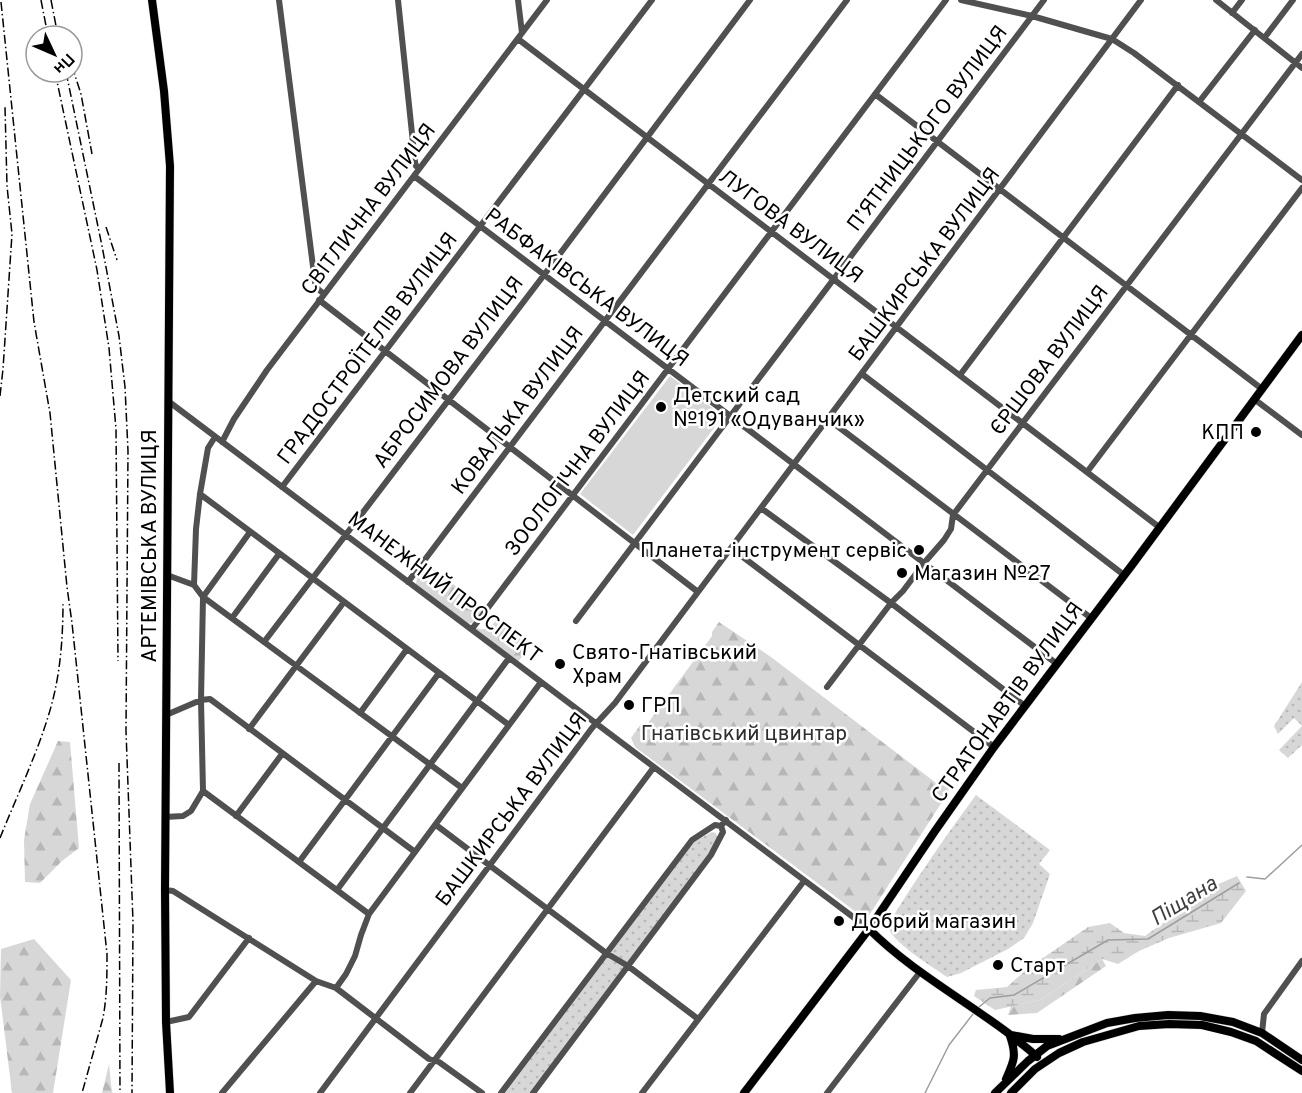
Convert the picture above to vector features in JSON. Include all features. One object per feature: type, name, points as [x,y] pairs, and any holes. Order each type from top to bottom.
[{"type":"main road","name":"АРТЕМІВСЬКА ВУЛИЦЯ","points":[[152,0],[164,91],[170,166],[165,817],[166,1022],[170,1093]]},
{"type":"main road","name":"СТРАТОНАВТІВ ВУЛИЦЯ","points":[[744,1093],[869,929],[934,831],[994,747],[1302,335]]},
{"type":"main road","name":"МАНЕЖНИЙ ПРОСПЕКТ","points":[[869,929],[920,972],[1010,1035],[1043,1063]]},
{"type":"main road","points":[[995,1093],[1047,1046],[1107,1023],[1135,1017],[1200,1016],[1233,1022],[1262,1034],[1302,1060]]},
{"type":"main road","points":[[1107,1023],[1110,1034]]},
{"type":"main road","points":[[1011,1093],[1043,1063],[1075,1046],[1136,1027],[1169,1024],[1203,1025],[1231,1032],[1256,1041],[1302,1071]]},
{"type":"main road","points":[[1004,1083],[1015,1059],[1010,1035],[1033,1039],[1064,1039]]},
{"type":"street","points":[[279,0],[315,282],[321,297],[385,351],[698,592]]},
{"type":"street","points":[[398,0],[415,162],[419,168]]},
{"type":"street","points":[[518,0],[520,36]]},
{"type":"street","name":"СВІТЛИЧНА ВУЛИЦЯ","points":[[222,442],[234,419],[267,370],[548,0]]},
{"type":"street","name":"ГРАДОСТРОЇТЕЛIВ ВУЛИЦЯ","points":[[282,487],[652,0]]},
{"type":"street","name":"АБРОСИМОВА ВУЛИЦЯ","points":[[264,642],[750,0]]},
{"type":"street","name":"КОВАЛЬКА ВУЛИЦЯ","points":[[408,582],[847,0]]},
{"type":"street","name":"ЗООЛОГІЧНА ВУЛИЦЯ","points":[[472,629],[946,0]]},
{"type":"street","points":[[961,0],[1032,16],[1112,39],[1134,52],[1302,180]]},
{"type":"street","name":"П’ЯТНИЦЬКОГО ВУЛИЦЯ","points":[[576,621],[1044,0]]},
{"type":"street","name":"БАШКИРСЬКА ВУЛИЦЯ","points":[[320,1093],[596,723],[615,703],[1142,0]]},
{"type":"street","points":[[1216,0],[1302,68]]},
{"type":"street","points":[[1232,13],[1242,0]]},
{"type":"street","points":[[1265,37],[1293,0]]},
{"type":"street","points":[[1199,102],[1255,30]]},
{"type":"street","name":"ЛУГОВА ВУЛИЦЯ","points":[[520,36],[584,89],[1160,527]]},
{"type":"street","name":"ЄРШОВА ВУЛИЦЯ","points":[[827,687],[891,603],[945,540],[951,529],[953,515],[1302,54]]},
{"type":"street","points":[[960,375],[1178,85]]},
{"type":"street","points":[[875,94],[1262,388]]},
{"type":"street","name":"РАБФАКІВСЬКА ВУЛИЦЯ","points":[[414,176],[1057,664]]},
{"type":"street","points":[[1087,472],[1302,188]]},
{"type":"street","points":[[862,374],[1124,575]]},
{"type":"street","points":[[1254,399],[1302,435]]},
{"type":"street","name":"МАНЕЖНИЙ ПРОСПЕКТ","points":[[168,401],[654,767],[724,823],[869,929]]},
{"type":"street","points":[[828,419],[1091,618]]},
{"type":"street","points":[[194,585],[200,495],[208,448],[215,437]]},
{"type":"street","points":[[200,495],[509,725]]},
{"type":"street","points":[[761,508],[891,603],[1025,706]]},
{"type":"street","points":[[165,817],[183,816],[191,811],[203,791],[201,700],[203,597],[250,532]]},
{"type":"street","points":[[731,548],[994,747]]},
{"type":"street","points":[[232,618],[279,554]]},
{"type":"street","points":[[167,575],[194,585],[203,597],[462,788]]},
{"type":"street","points":[[249,729],[344,602]]},
{"type":"street","points":[[360,713],[407,649]]},
{"type":"street","points":[[337,890],[509,658]]},
{"type":"street","points":[[299,862],[440,673]]},
{"type":"street","points":[[336,988],[355,956],[369,914],[541,682]]},
{"type":"street","points":[[166,716],[201,700],[210,699],[415,852]]},
{"type":"street","points":[[236,816],[282,754]]},
{"type":"street","points":[[410,1093],[654,767]]},
{"type":"street","points":[[203,791],[369,914]]},
{"type":"street","points":[[501,1093],[692,840],[715,825],[724,823],[723,832],[711,855],[532,1093]]},
{"type":"street","points":[[436,825],[606,953],[628,966],[699,1019]]},
{"type":"street","points":[[642,1093],[804,881]]},
{"type":"street","points":[[165,890],[173,891],[316,981],[336,988],[429,1059],[439,1062],[482,1093]]},
{"type":"street","points":[[166,1022],[189,1017],[249,938]]},
{"type":"street","points":[[1262,1034],[1264,1014],[1302,961]]},
{"type":"street","points":[[827,1093],[920,972]]},
{"type":"street","points":[[222,1093],[316,981]]},
{"type":"street","points":[[227,1087],[233,1093]]},
{"type":"green space","points":[[670,376],[723,416],[633,535],[580,494]]},
{"type":"green space","points":[[426,563],[484,608],[472,623],[467,624],[416,584],[418,574]]},
{"type":"green space","points":[[497,619],[532,643],[518,662],[476,630],[477,628],[488,628]]},
{"type":"green space","name":"Гнатівський цвинтар","points":[[719,622],[771,657],[940,786],[943,783],[950,788],[868,917],[860,915],[635,747],[631,738],[641,724],[645,727],[712,636]]},
{"type":"green space","points":[[1302,682],[1302,726],[1294,718],[1278,734],[1274,726]]},
{"type":"green space","points":[[1302,726],[1302,745],[1288,758],[1279,750]]},
{"type":"green space","points":[[58,741],[70,742],[79,848],[40,883],[25,882],[24,840],[30,804]]},
{"type":"green space","points":[[976,795],[1050,850],[1039,864],[1050,874],[1033,923],[1024,938],[1008,949],[961,973],[947,977],[903,946],[890,931],[888,925],[930,859]]},
{"type":"green space","points":[[712,832],[716,833],[717,837],[710,855],[530,1093],[505,1093],[694,842]]},
{"type":"green space","points":[[1237,876],[1246,891],[1221,923],[1169,938],[1139,951],[1118,964],[1102,959],[1040,1000],[995,1010],[974,996],[976,990],[1007,987],[1027,969],[1088,927],[1110,923],[1124,933],[1145,936],[1214,886]]},
{"type":"green space","points":[[34,939],[71,980],[53,1093],[12,1093],[0,996],[1,949]]},
{"type":"green space","points":[[1102,959],[1106,966],[1037,1013],[1008,1015],[1011,1006],[1040,1000]]},
{"type":"green space","points":[[109,1064],[112,1093],[102,1093]]},
{"type":"waterway","name":"Піщана","points":[[1247,877],[1265,879],[1302,845]]},
{"type":"waterway","name":"Піщана","points":[[979,1007],[990,998],[1014,995],[1108,940],[1148,939],[1239,883]]},
{"type":"waterway","name":"Піщана","points":[[925,1093],[949,1045],[973,1014]]},
{"type":"railway","points":[[41,0],[46,24]]},
{"type":"railway","points":[[51,0],[56,24]]},
{"type":"railway","points":[[1,2],[34,322],[50,413],[107,954],[103,1018],[82,1093]]},
{"type":"railway","points":[[58,84],[97,270],[109,348],[116,429],[118,661]]},
{"type":"railway","points":[[68,84],[119,336],[125,387],[128,451],[126,731],[133,922],[132,1093]]},
{"type":"railway","points":[[78,84],[92,154]]},
{"type":"railway","points":[[0,396],[12,234],[7,186],[5,107]]},
{"type":"railway","points":[[106,227],[117,260]]},
{"type":"railway","points":[[0,838],[37,749],[49,713],[60,661],[63,603]]},
{"type":"railway","points":[[119,763],[120,1093]]},
{"type":"place","name":"Детский сад №191 «Одуванчик»","points":[[661,407]]},
{"type":"place","name":"КПП","points":[[1256,432]]},
{"type":"place","name":"Планета-інструмент сервіс","points":[[919,550]]},
{"type":"place","name":"Магазин №27","points":[[902,573]]},
{"type":"place","name":"Свято-Гнатівський Храм","points":[[560,664]]},
{"type":"place","name":"ГРП","points":[[629,705]]},
{"type":"place","name":"Добрий магазин","points":[[839,921]]},
{"type":"place","name":"Старт","points":[[998,965]]}]
